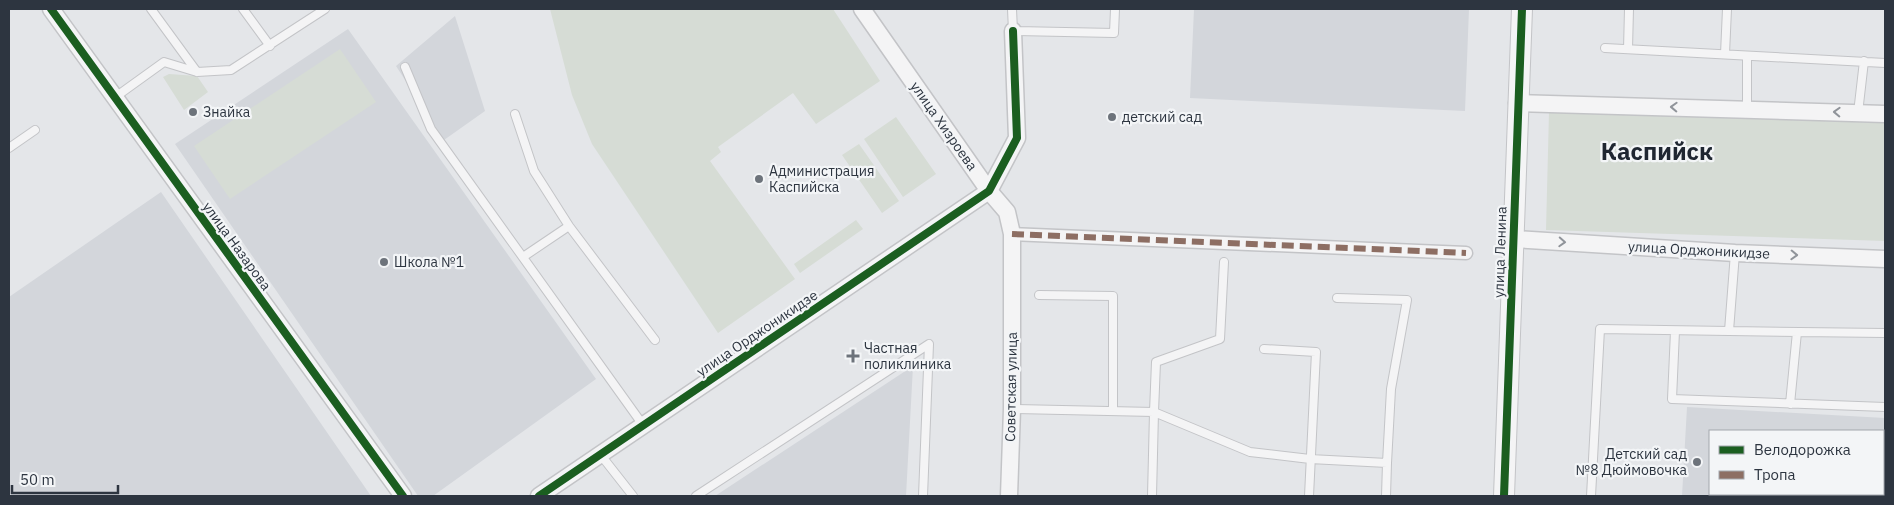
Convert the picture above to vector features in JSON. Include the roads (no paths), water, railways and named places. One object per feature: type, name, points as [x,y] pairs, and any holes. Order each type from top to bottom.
[{"type":"street","name":"улица Назарова","points":[[51,9],[403,496]]},
{"type":"street","name":"улица Хизроева","points":[[862,9],[989,191],[1007,212],[1012,234],[1012,277]]},
{"type":"street","name":"улица Ленина","points":[[1504,496],[1517,103],[1522,9]]},
{"type":"street","points":[[989,191],[1017,138],[1013,31]]},
{"type":"street","points":[[1517,103],[1885,114]]},
{"type":"street","name":"улица Орджоникидзе","points":[[539,496],[989,191]]},
{"type":"street","points":[[1012,234],[1466,253]]},
{"type":"street","name":"улица Орджоникидзе","points":[[1514,239],[1734,253],[1885,259]]},
{"type":"street","name":"Советская улица","points":[[1009,496],[1012,409],[1012,277]]},
{"type":"lane","points":[[151,9],[197,72]]},
{"type":"lane","points":[[243,9],[270,46]]},
{"type":"lane","points":[[114,98],[164,62],[197,72],[231,70],[325,9]]},
{"type":"lane","points":[[1012,9],[1013,31],[1114,33],[1115,9]]},
{"type":"lane","points":[[1628,50],[1629,9]]},
{"type":"lane","points":[[1725,54],[1727,9]]},
{"type":"lane","points":[[1605,48],[1885,63]]},
{"type":"lane","points":[[1747,56],[1747,109]]},
{"type":"lane","points":[[1858,112],[1864,62]]},
{"type":"lane","points":[[405,67],[431,129],[643,425]]},
{"type":"lane","points":[[516,114],[534,171],[569,226],[655,340]]},
{"type":"lane","points":[[9,148],[34,130]]},
{"type":"lane","points":[[523,257],[569,226]]},
{"type":"lane","points":[[1729,331],[1734,253]]},
{"type":"lane","points":[[1152,496],[1156,362],[1220,339],[1224,262]]},
{"type":"lane","points":[[1038,295],[1113,296],[1113,410]]},
{"type":"lane","points":[[1337,298],[1407,300],[1391,389],[1386,496]]},
{"type":"lane","points":[[1591,496],[1600,329],[1885,333]]},
{"type":"lane","points":[[1675,331],[1672,400],[1885,407]]},
{"type":"lane","points":[[1790,404],[1796,332]]},
{"type":"lane","points":[[696,496],[930,344],[924,496]]},
{"type":"lane","points":[[1264,349],[1316,352],[1309,496]]},
{"type":"lane","points":[[1012,409],[1154,412],[1250,452],[1310,459],[1387,463]]},
{"type":"lane","points":[[600,454],[633,496]]},
{"type":"place","name":"Знайка","points":[[193,112]]},
{"type":"place","name":"детский сад","points":[[1112,117]]},
{"type":"place","name":"Администрация Каспийска","points":[[759,179]]},
{"type":"place","name":"Школа №1","points":[[384,262]]},
{"type":"place","name":"Частная поликлиника","points":[[853,356]]},
{"type":"place","name":"Детский сад №8 Дюймовочка","points":[[1697,462]]},
{"type":"district","name":"Каспийск","points":[[1657,151]]}]
